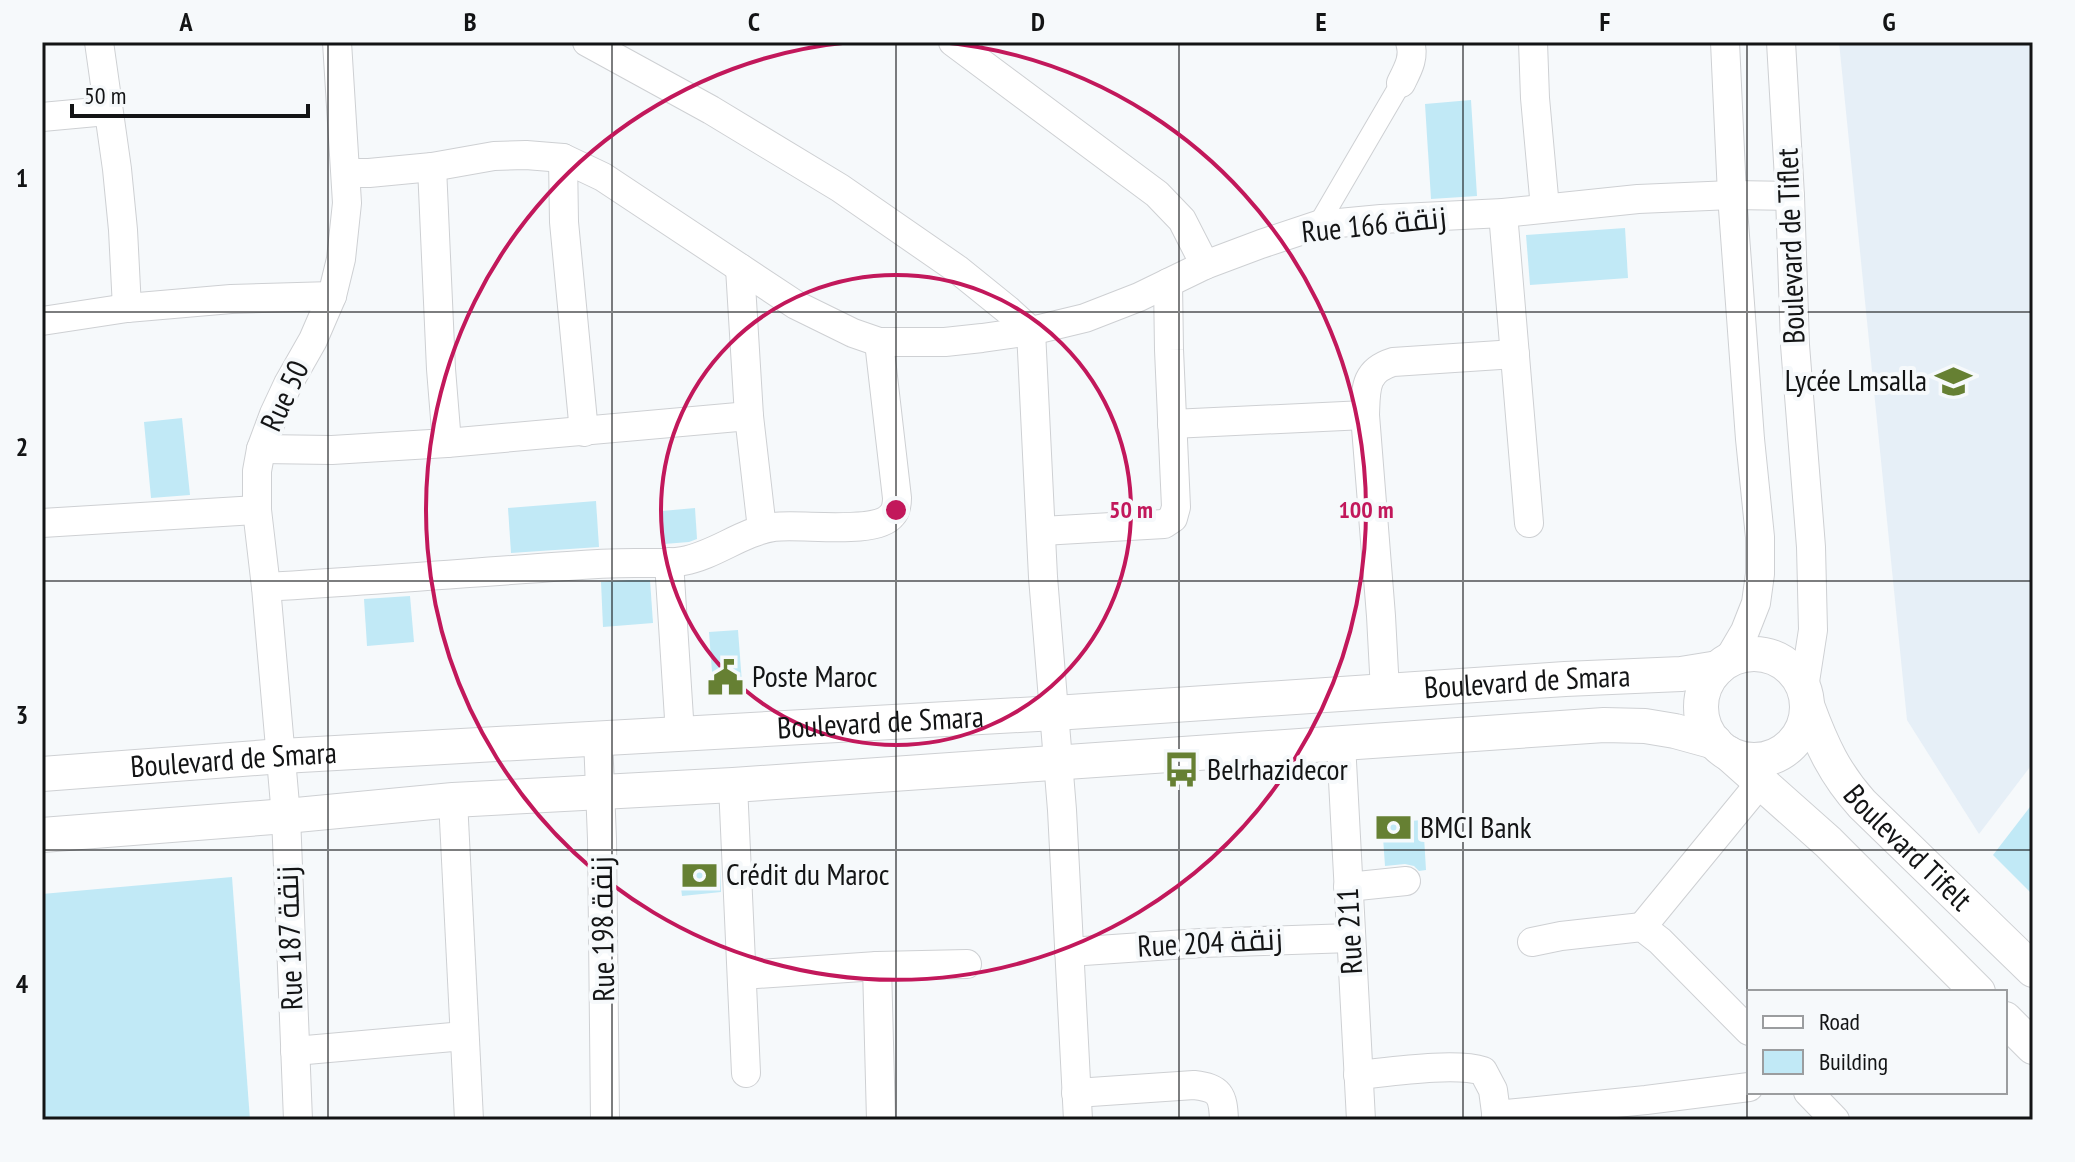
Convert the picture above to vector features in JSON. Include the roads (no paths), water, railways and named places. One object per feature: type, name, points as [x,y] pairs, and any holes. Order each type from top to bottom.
[{"type":"street","points":[[99,42],[120,199],[127,308]]},
{"type":"street","name":"Rue 50","points":[[282,756],[257,510],[257,471],[261,449],[283,394],[313,340],[332,296],[341,259],[347,203],[337,42]]},
{"type":"street","points":[[587,42],[711,110],[840,188],[957,269],[1031,331],[1046,616],[1062,810],[1077,1106],[1194,1085],[1213,1089],[1220,1095],[1224,1120]]},
{"type":"street","points":[[953,42],[1157,194],[1182,220],[1205,265]]},
{"type":"street","points":[[1318,225],[1401,83],[1411,60],[1410,42]]},
{"type":"street","points":[[1533,42],[1545,208]]},
{"type":"street","name":"Boulevard de Tiflet","points":[[1723,664],[1745,631],[1756,603],[1760,574],[1760,537],[1732,195],[1725,42]]},
{"type":"street","name":"Boulevard de Tiflet","points":[[1781,42],[1795,345],[1811,547],[1813,630],[1806,698]]},
{"type":"street","points":[[42,117],[107,111]]},
{"type":"street","points":[[266,587],[606,563],[669,562],[698,558],[762,529],[778,526],[871,526],[892,515],[896,506],[879,342],[796,305],[603,177],[563,158],[494,156],[432,167],[346,173]]},
{"type":"street","points":[[563,158],[564,222],[584,432]]},
{"type":"street","points":[[432,167],[439,341],[447,443]]},
{"type":"street","name":"Rue 166 زنقة","points":[[879,342],[945,342],[1031,331],[1085,318],[1205,265],[1318,225],[1503,213],[1638,199],[1790,196]]},
{"type":"street","points":[[1503,213],[1529,523]]},
{"type":"street","points":[[740,268],[749,416],[762,529]]},
{"type":"street","points":[[1042,531],[1164,524],[1175,513],[1168,283]]},
{"type":"street","points":[[42,321],[127,308],[231,299],[332,296]]},
{"type":"street","points":[[1385,691],[1365,415],[1367,385],[1376,370],[1393,362],[1515,354]]},
{"type":"street","points":[[1172,424],[1365,415]]},
{"type":"street","points":[[261,449],[332,450],[447,443],[749,416]]},
{"type":"street","points":[[42,523],[257,510]]},
{"type":"street","points":[[669,562],[680,734]]},
{"type":"street","points":[[1532,942],[1642,927],[1740,808],[1763,769],[1800,735],[1805,722],[1806,698],[1797,674],[1786,664],[1772,656],[1742,655],[1723,664],[1709,679],[1703,691],[1703,718],[1707,731],[1721,748]]},
{"type":"street","name":"Boulevard de Smara","points":[[42,774],[282,756],[1681,674],[1723,664]]},
{"type":"street","name":"Boulevard Tifelt","points":[[1806,698],[1822,747],[1843,782],[2033,970]]},
{"type":"street","name":"Boulevard de Smara","points":[[42,835],[453,800],[733,785],[1604,725],[1645,726],[1675,731],[1721,748]]},
{"type":"street","name":"Rue 198 زنقة","points":[[598,738],[605,1120]]},
{"type":"street","name":"Rue 211","points":[[1341,743],[1361,1120]]},
{"type":"street","name":"Boulevard Tifelt","points":[[1721,748],[1763,769],[1828,842],[1976,990]]},
{"type":"street","name":"Rue 187 زنقة","points":[[282,756],[298,1120]]},
{"type":"street","points":[[733,785],[746,1073]]},
{"type":"street","points":[[453,800],[469,1120]]},
{"type":"street","points":[[1348,887],[1406,881]]},
{"type":"street","points":[[1642,927],[1660,941],[1747,1029]]},
{"type":"street","name":"Rue 204 زنقة","points":[[1069,952],[1201,943],[1351,938]]},
{"type":"street","points":[[742,975],[967,964]]},
{"type":"street","points":[[877,966],[881,1120]]},
{"type":"street","points":[[2007,1021],[2033,1047]]},
{"type":"street","points":[[295,1051],[464,1036]]},
{"type":"street","points":[[1358,1075],[1474,1068],[1483,1071],[1488,1078],[1497,1117],[1647,1110],[1747,1087]]},
{"type":"street","points":[[1810,1094],[1835,1120]]},
{"type":"place","name":"Lycée Lmsalla","points":[[1953,381]]},
{"type":"place","name":"Poste Maroc","points":[[726,677]]},
{"type":"place","name":"Belrhazidecor","points":[[1181,770]]},
{"type":"place","name":"BMCI Bank","points":[[1394,828]]},
{"type":"place","name":"Crédit du Maroc","points":[[700,875]]}]
